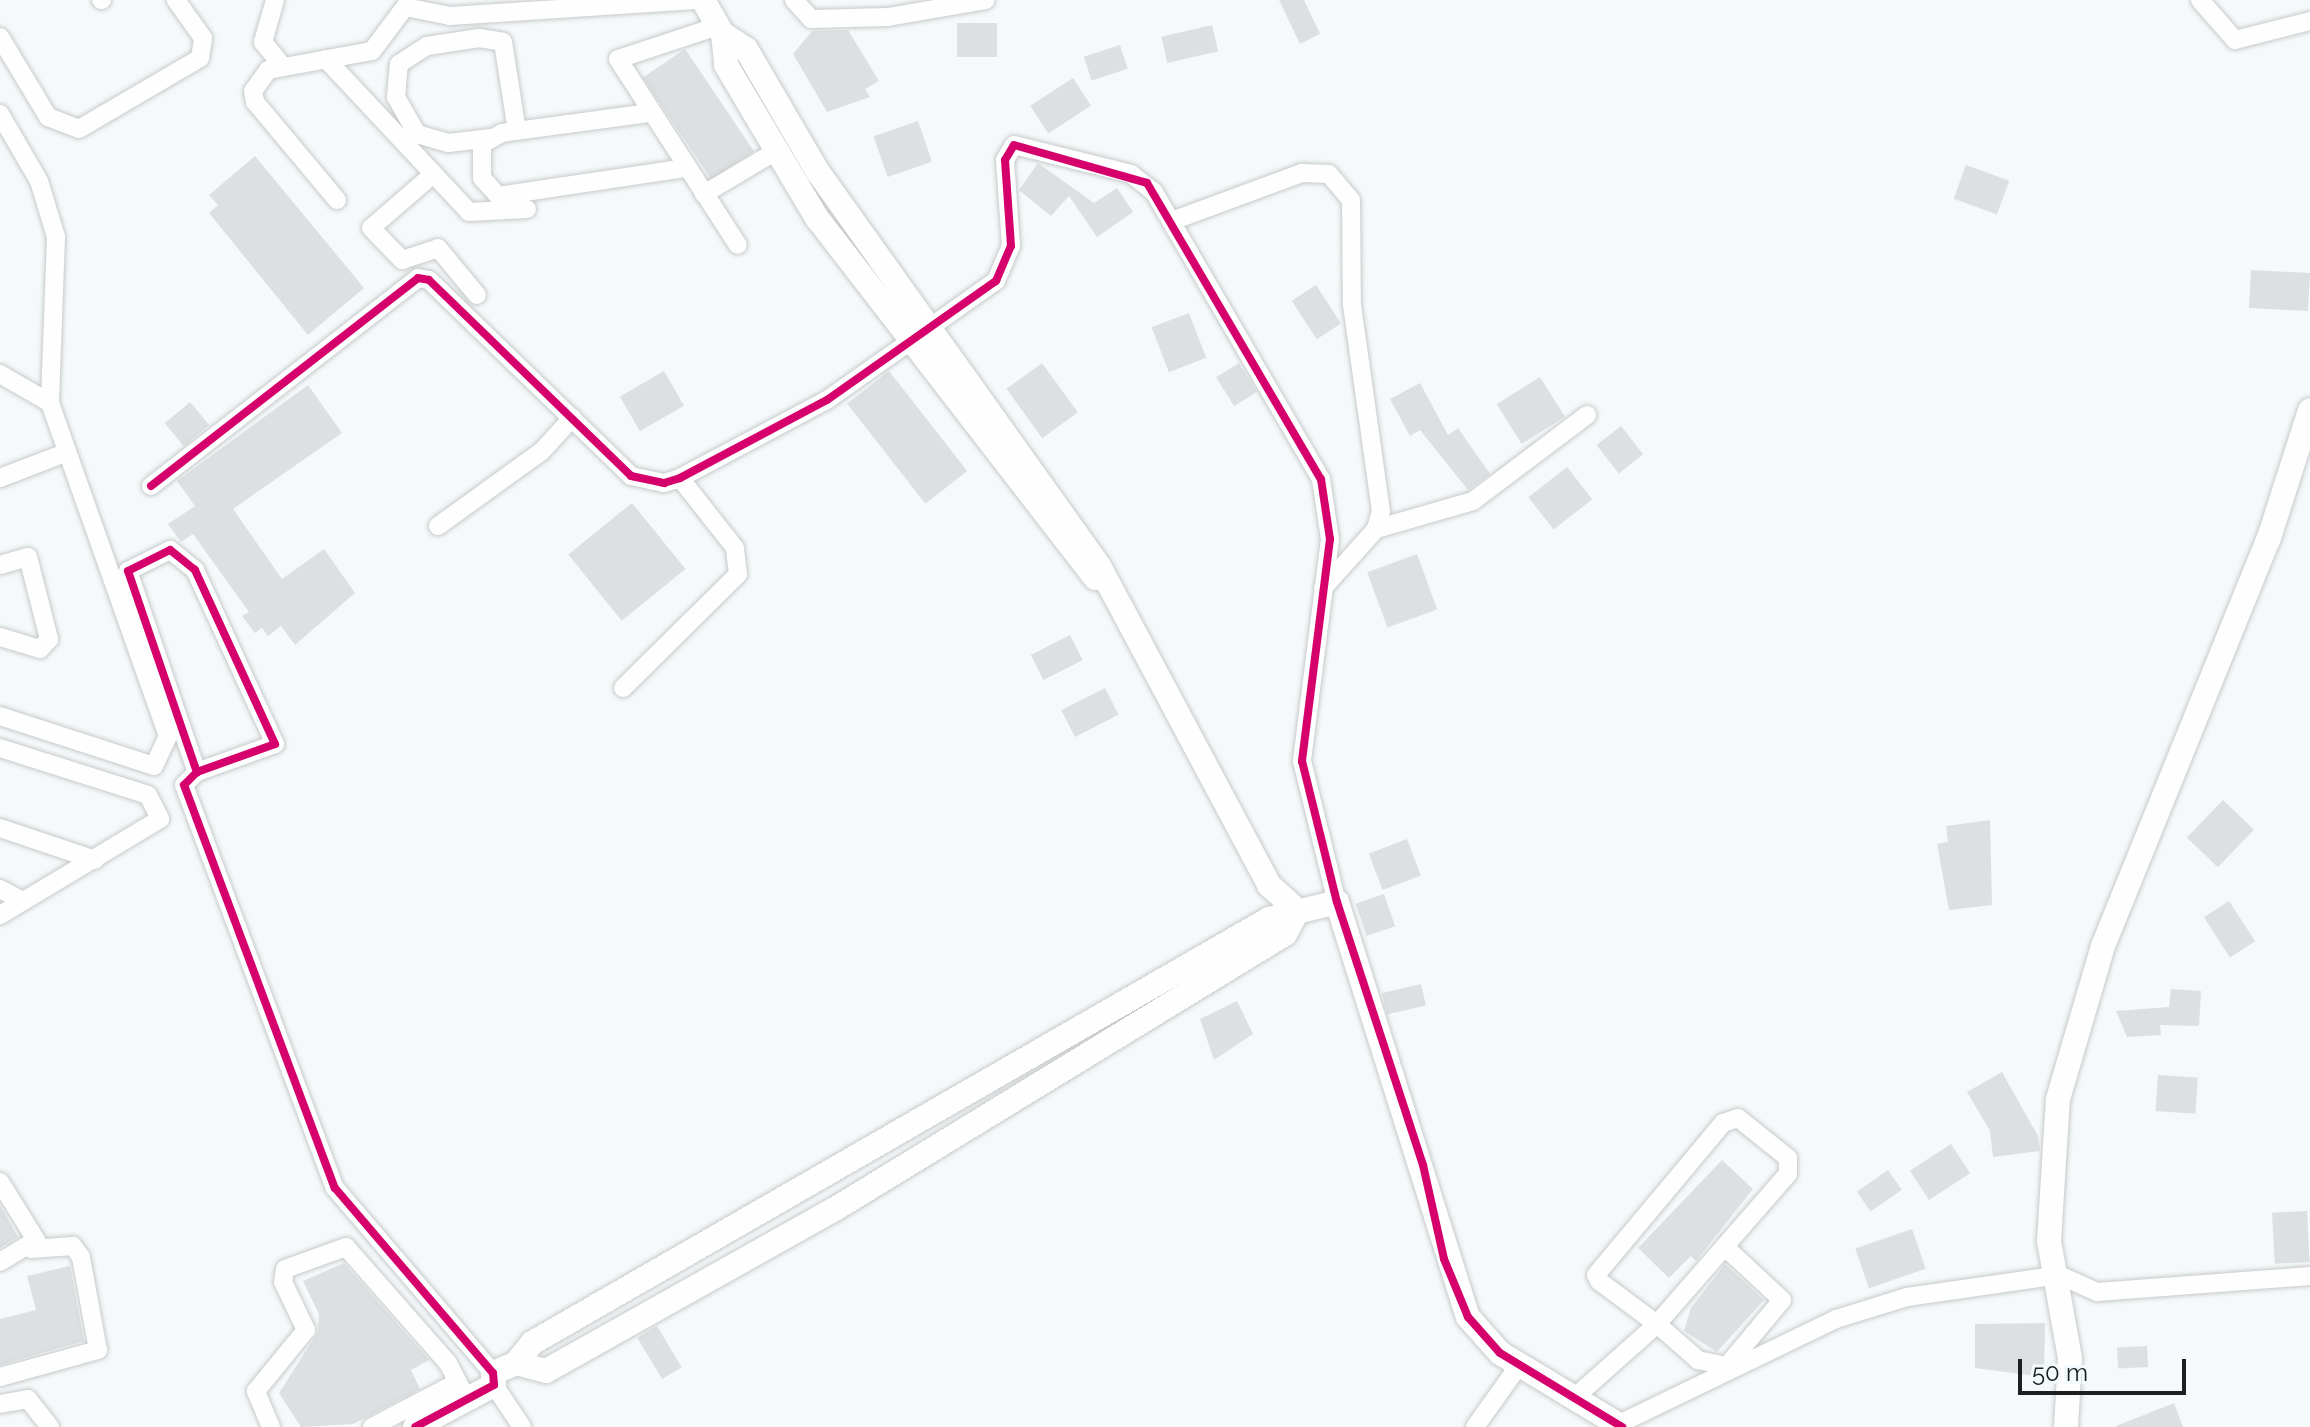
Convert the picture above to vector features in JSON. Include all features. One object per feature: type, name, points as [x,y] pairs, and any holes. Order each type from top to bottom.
[{"type":"street","points":[[0,37],[48,117],[79,129],[200,58],[203,38],[176,0]]},
{"type":"street","points":[[275,0],[263,42],[281,64]]},
{"type":"street","points":[[337,200],[255,102],[258,80],[281,64],[372,51],[405,7],[472,8],[695,0]]},
{"type":"street","points":[[703,0],[721,30],[746,49],[922,338]]},
{"type":"street","points":[[794,0],[811,19],[986,0]]},
{"type":"street","points":[[2200,0],[2235,40],[2310,21]]},
{"type":"street","points":[[721,30],[618,59],[649,113],[738,245]]},
{"type":"street","points":[[721,30],[726,65],[817,218],[922,338],[1025,476],[1099,566],[1101,582],[1269,885],[1298,911]]},
{"type":"street","points":[[517,131],[503,42],[479,38],[427,46],[399,64],[396,97],[417,134],[448,143],[649,113]]},
{"type":"street","points":[[326,59],[431,176],[469,212],[527,209]]},
{"type":"street","points":[[0,114],[39,181],[56,237],[50,403],[65,453],[168,736],[154,766],[0,716]]},
{"type":"street","points":[[491,138],[479,166],[498,196],[685,168]]},
{"type":"street","points":[[151,486],[418,278],[631,476],[664,483],[680,478],[827,400],[922,338],[1006,265],[1005,160],[1014,145],[1131,174],[1154,192],[1321,479],[1330,539],[1302,761],[1337,902],[1423,1165],[1444,1259],[1468,1317],[1520,1364],[1621,1425],[1869,1306],[2059,1275],[2097,1292],[2310,1276]]},
{"type":"street","points":[[704,194],[776,151]]},
{"type":"street","points":[[1172,221],[1302,173],[1329,174],[1344,184],[1351,200],[1352,305],[1382,489],[1376,529]]},
{"type":"street","points":[[431,176],[371,228],[402,260],[421,248],[438,248],[477,295]]},
{"type":"street","points":[[817,218],[840,205]]},
{"type":"street","points":[[0,374],[50,403]]},
{"type":"street","points":[[2066,1427],[2070,1358],[2059,1275],[2049,1241],[2048,1177],[2058,1099],[2103,946],[2269,538],[2310,410]]},
{"type":"street","points":[[1323,588],[1376,529],[1473,501],[1587,415]]},
{"type":"street","points":[[438,526],[542,451],[572,418]]},
{"type":"street","points":[[0,478],[65,453]]},
{"type":"street","points":[[623,688],[738,574],[735,548],[680,478]]},
{"type":"street","points":[[197,772],[128,571],[170,550],[195,570],[275,744],[197,772],[184,785],[335,1188],[493,1379],[522,1427]]},
{"type":"street","points":[[0,565],[28,557],[49,639],[40,649],[0,637]]},
{"type":"street","points":[[0,748],[148,795],[158,807],[151,830],[0,915]]},
{"type":"street","points":[[0,828],[95,860]]},
{"type":"street","points":[[0,889],[23,901]]},
{"type":"street","points":[[372,1427],[493,1379],[516,1363],[532,1343],[1269,919],[1337,902]]},
{"type":"street","points":[[516,1363],[546,1371],[835,1209],[1285,934],[1298,911]]},
{"type":"street","points":[[1574,1398],[1657,1324],[1725,1247],[1789,1165],[1738,1118],[1723,1123],[1597,1268],[1599,1281],[1657,1324],[1698,1360],[1727,1366],[1780,1307],[1780,1293],[1725,1247]]},
{"type":"street","points":[[0,1182],[36,1232],[31,1249]]},
{"type":"street","points":[[0,1262],[31,1249],[73,1246],[81,1257],[98,1350],[0,1377]]},
{"type":"street","points":[[271,1427],[256,1391],[306,1330],[283,1274],[346,1247],[462,1391]]},
{"type":"street","points":[[1475,1427],[1520,1364]]},
{"type":"street","points":[[415,1427],[462,1391]]},
{"type":"street","points":[[0,1404],[28,1399],[50,1427]]},
{"type":"building","points":[[1279,0],[1304,0],[1320,34],[1300,44]]},
{"type":"building","points":[[957,23],[997,23],[997,57],[957,57]]},
{"type":"building","points":[[1212,25],[1218,51],[1167,63],[1161,37]]},
{"type":"building","points":[[848,30],[879,81],[865,89],[870,97],[827,112],[793,54],[812,31]]},
{"type":"building","points":[[1120,45],[1128,69],[1092,81],[1084,57]]},
{"type":"building","points":[[685,49],[754,151],[711,179],[643,78]]},
{"type":"building","points":[[1073,78],[1091,106],[1048,133],[1030,106]]},
{"type":"building","points":[[918,121],[932,162],[888,177],[874,136]]},
{"type":"building","points":[[255,156],[364,288],[308,335],[209,213],[218,205],[209,195]]},
{"type":"building","points":[[1038,163],[1094,203],[1117,188],[1133,212],[1097,237],[1069,196],[1051,216],[1019,190]]},
{"type":"building","points":[[1966,165],[2009,181],[1997,215],[1954,199]]},
{"type":"building","points":[[2251,270],[2310,273],[2308,311],[2249,308]]},
{"type":"building","points":[[1316,285],[1341,324],[1317,339],[1292,301]]},
{"type":"building","points":[[1189,313],[1206,358],[1169,372],[1152,327]]},
{"type":"building","points":[[1042,363],[1078,412],[1042,438],[1006,389]]},
{"type":"building","points":[[1239,363],[1257,392],[1234,406],[1216,377]]},
{"type":"building","points":[[664,371],[684,406],[640,431],[620,396]]},
{"type":"building","points":[[889,371],[967,471],[925,504],[847,404]]},
{"type":"building","points":[[1540,377],[1565,417],[1522,444],[1497,404]]},
{"type":"building","points":[[1420,383],[1448,435],[1458,428],[1490,474],[1468,490],[1420,430],[1410,436],[1390,399]]},
{"type":"building","points":[[308,385],[342,433],[233,509],[282,579],[324,549],[355,593],[295,645],[281,626],[268,636],[262,628],[255,633],[242,616],[249,612],[193,534],[181,542],[168,524],[195,506],[177,481]]},
{"type":"building","points":[[190,402],[209,425],[184,446],[165,423]]},
{"type":"building","points":[[1621,426],[1643,454],[1619,473],[1597,445]]},
{"type":"building","points":[[1567,467],[1592,499],[1554,529],[1528,497]]},
{"type":"building","points":[[632,503],[685,569],[622,621],[568,555]]},
{"type":"building","points":[[1417,554],[1437,609],[1387,628],[1367,572]]},
{"type":"building","points":[[1070,635],[1083,660],[1044,680],[1031,655]]},
{"type":"building","points":[[1105,688],[1119,715],[1075,737],[1061,710]]},
{"type":"building","points":[[2223,800],[2254,830],[2218,867],[2187,837]]},
{"type":"building","points":[[1990,820],[1992,905],[1949,910],[1937,844],[1948,842],[1946,826]]},
{"type":"building","points":[[1407,839],[1421,875],[1383,890],[1369,854]]},
{"type":"building","points":[[1384,894],[1395,926],[1367,936],[1356,904]]},
{"type":"building","points":[[2229,901],[2255,941],[2230,958],[2204,917]]},
{"type":"building","points":[[1421,984],[1426,1005],[1387,1014],[1382,993]]},
{"type":"building","points":[[2171,989],[2201,991],[2199,1026],[2160,1025],[2161,1035],[2127,1037],[2116,1011],[2169,1007]]},
{"type":"building","points":[[1237,1001],[1253,1034],[1214,1060],[1200,1019]]},
{"type":"building","points":[[2002,1072],[2038,1136],[2040,1151],[1993,1157],[1990,1131],[1967,1092]]},
{"type":"building","points":[[2158,1075],[2198,1078],[2195,1114],[2155,1111]]},
{"type":"building","points":[[1951,1144],[1970,1173],[1929,1200],[1910,1171]]},
{"type":"building","points":[[1722,1160],[1753,1189],[1696,1261],[1691,1256],[1669,1278],[1638,1248]]},
{"type":"building","points":[[1888,1170],[1902,1190],[1871,1211],[1857,1192]]},
{"type":"building","points":[[0,1205],[18,1237],[0,1248]]},
{"type":"building","points":[[2307,1211],[2310,1262],[2275,1264],[2272,1213]]},
{"type":"building","points":[[1912,1229],[1926,1269],[1869,1288],[1855,1249]]},
{"type":"building","points":[[344,1263],[429,1360],[411,1370],[420,1389],[353,1424],[301,1427],[279,1393],[318,1332],[319,1314],[303,1281]]},
{"type":"building","points":[[1725,1264],[1764,1300],[1717,1352],[1684,1331],[1691,1308]]},
{"type":"building","points":[[70,1266],[84,1341],[0,1365],[0,1319],[36,1310],[27,1276]]},
{"type":"building","points":[[2045,1323],[2044,1377],[1975,1368],[1975,1324]]},
{"type":"building","points":[[657,1326],[682,1367],[662,1379],[637,1338]]},
{"type":"building","points":[[2147,1346],[2148,1367],[2118,1369],[2117,1348]]},
{"type":"building","points":[[2174,1403],[2183,1427],[2116,1427],[2116,1426]]},
{"type":"cycle path","points":[[151,486],[418,278],[429,280],[631,476],[664,483],[680,478],[827,400],[996,281],[1011,246],[1005,160],[1014,145],[1147,183],[1321,479],[1330,539],[1302,761],[1337,902],[1423,1165],[1444,1259],[1468,1317],[1500,1353],[1622,1427]]},
{"type":"cycle path","points":[[197,772],[275,744],[195,570],[170,550],[128,571],[197,772],[184,785],[335,1188],[493,1373],[494,1385],[415,1427]]}]
